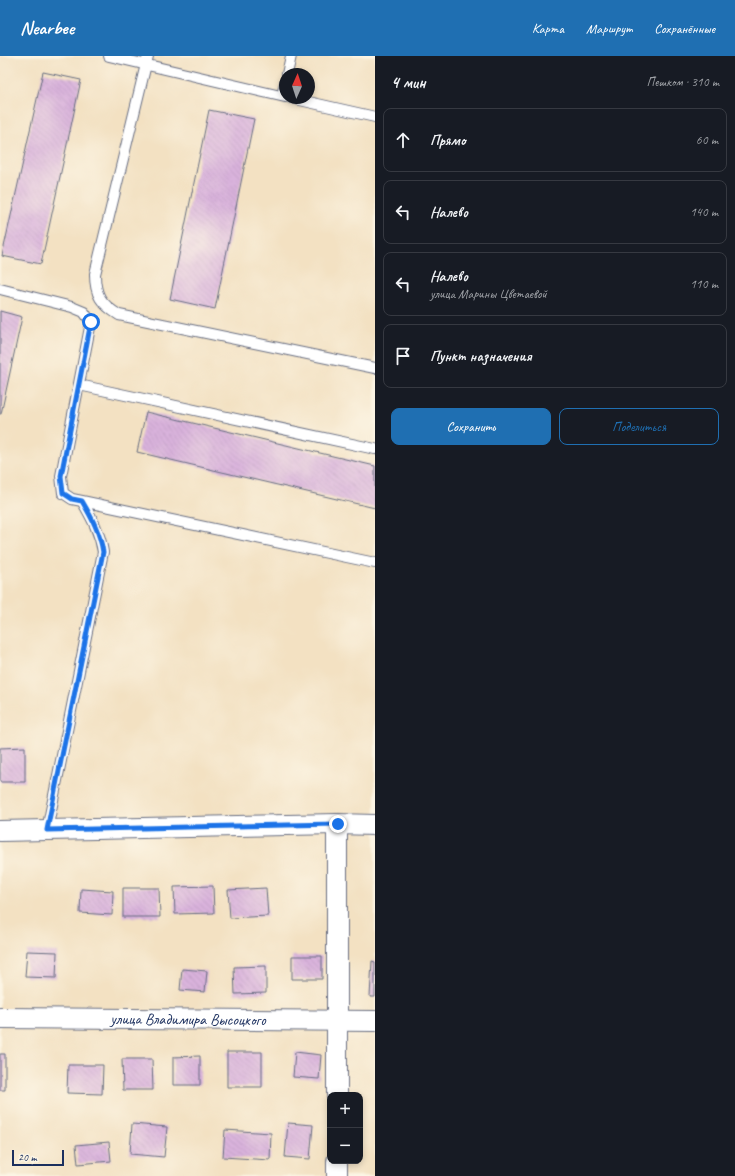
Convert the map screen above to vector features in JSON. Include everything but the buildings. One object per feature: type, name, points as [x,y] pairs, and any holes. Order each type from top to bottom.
[{"type":"street","points":[[337,1092],[338,824]]},
{"type":"street","points":[[0,831],[338,824],[375,825]]},
{"type":"street","name":"улица Владимира Высоцкого","points":[[0,1018],[375,1021]]},
{"type":"street","points":[[337,1164],[337,1176]]},
{"type":"lane","points":[[109,56],[147,60],[279,95]]},
{"type":"lane","points":[[288,68],[291,56]]},
{"type":"lane","points":[[147,60],[94,274],[95,285],[100,298],[108,308],[118,315],[375,368]]},
{"type":"lane","points":[[315,104],[375,117]]},
{"type":"lane","points":[[0,289],[72,307],[84,312],[91,322],[61,476],[63,493],[72,499],[375,563]]},
{"type":"lane","points":[[79,385],[375,449]]},
{"type":"lane","points":[[47,830],[103,552],[101,538],[82,501]]},
{"type":"route","points":[[91,322],[61,476],[61,483],[63,493],[72,499],[82,501],[101,538],[103,552],[47,830],[338,824]]}]
